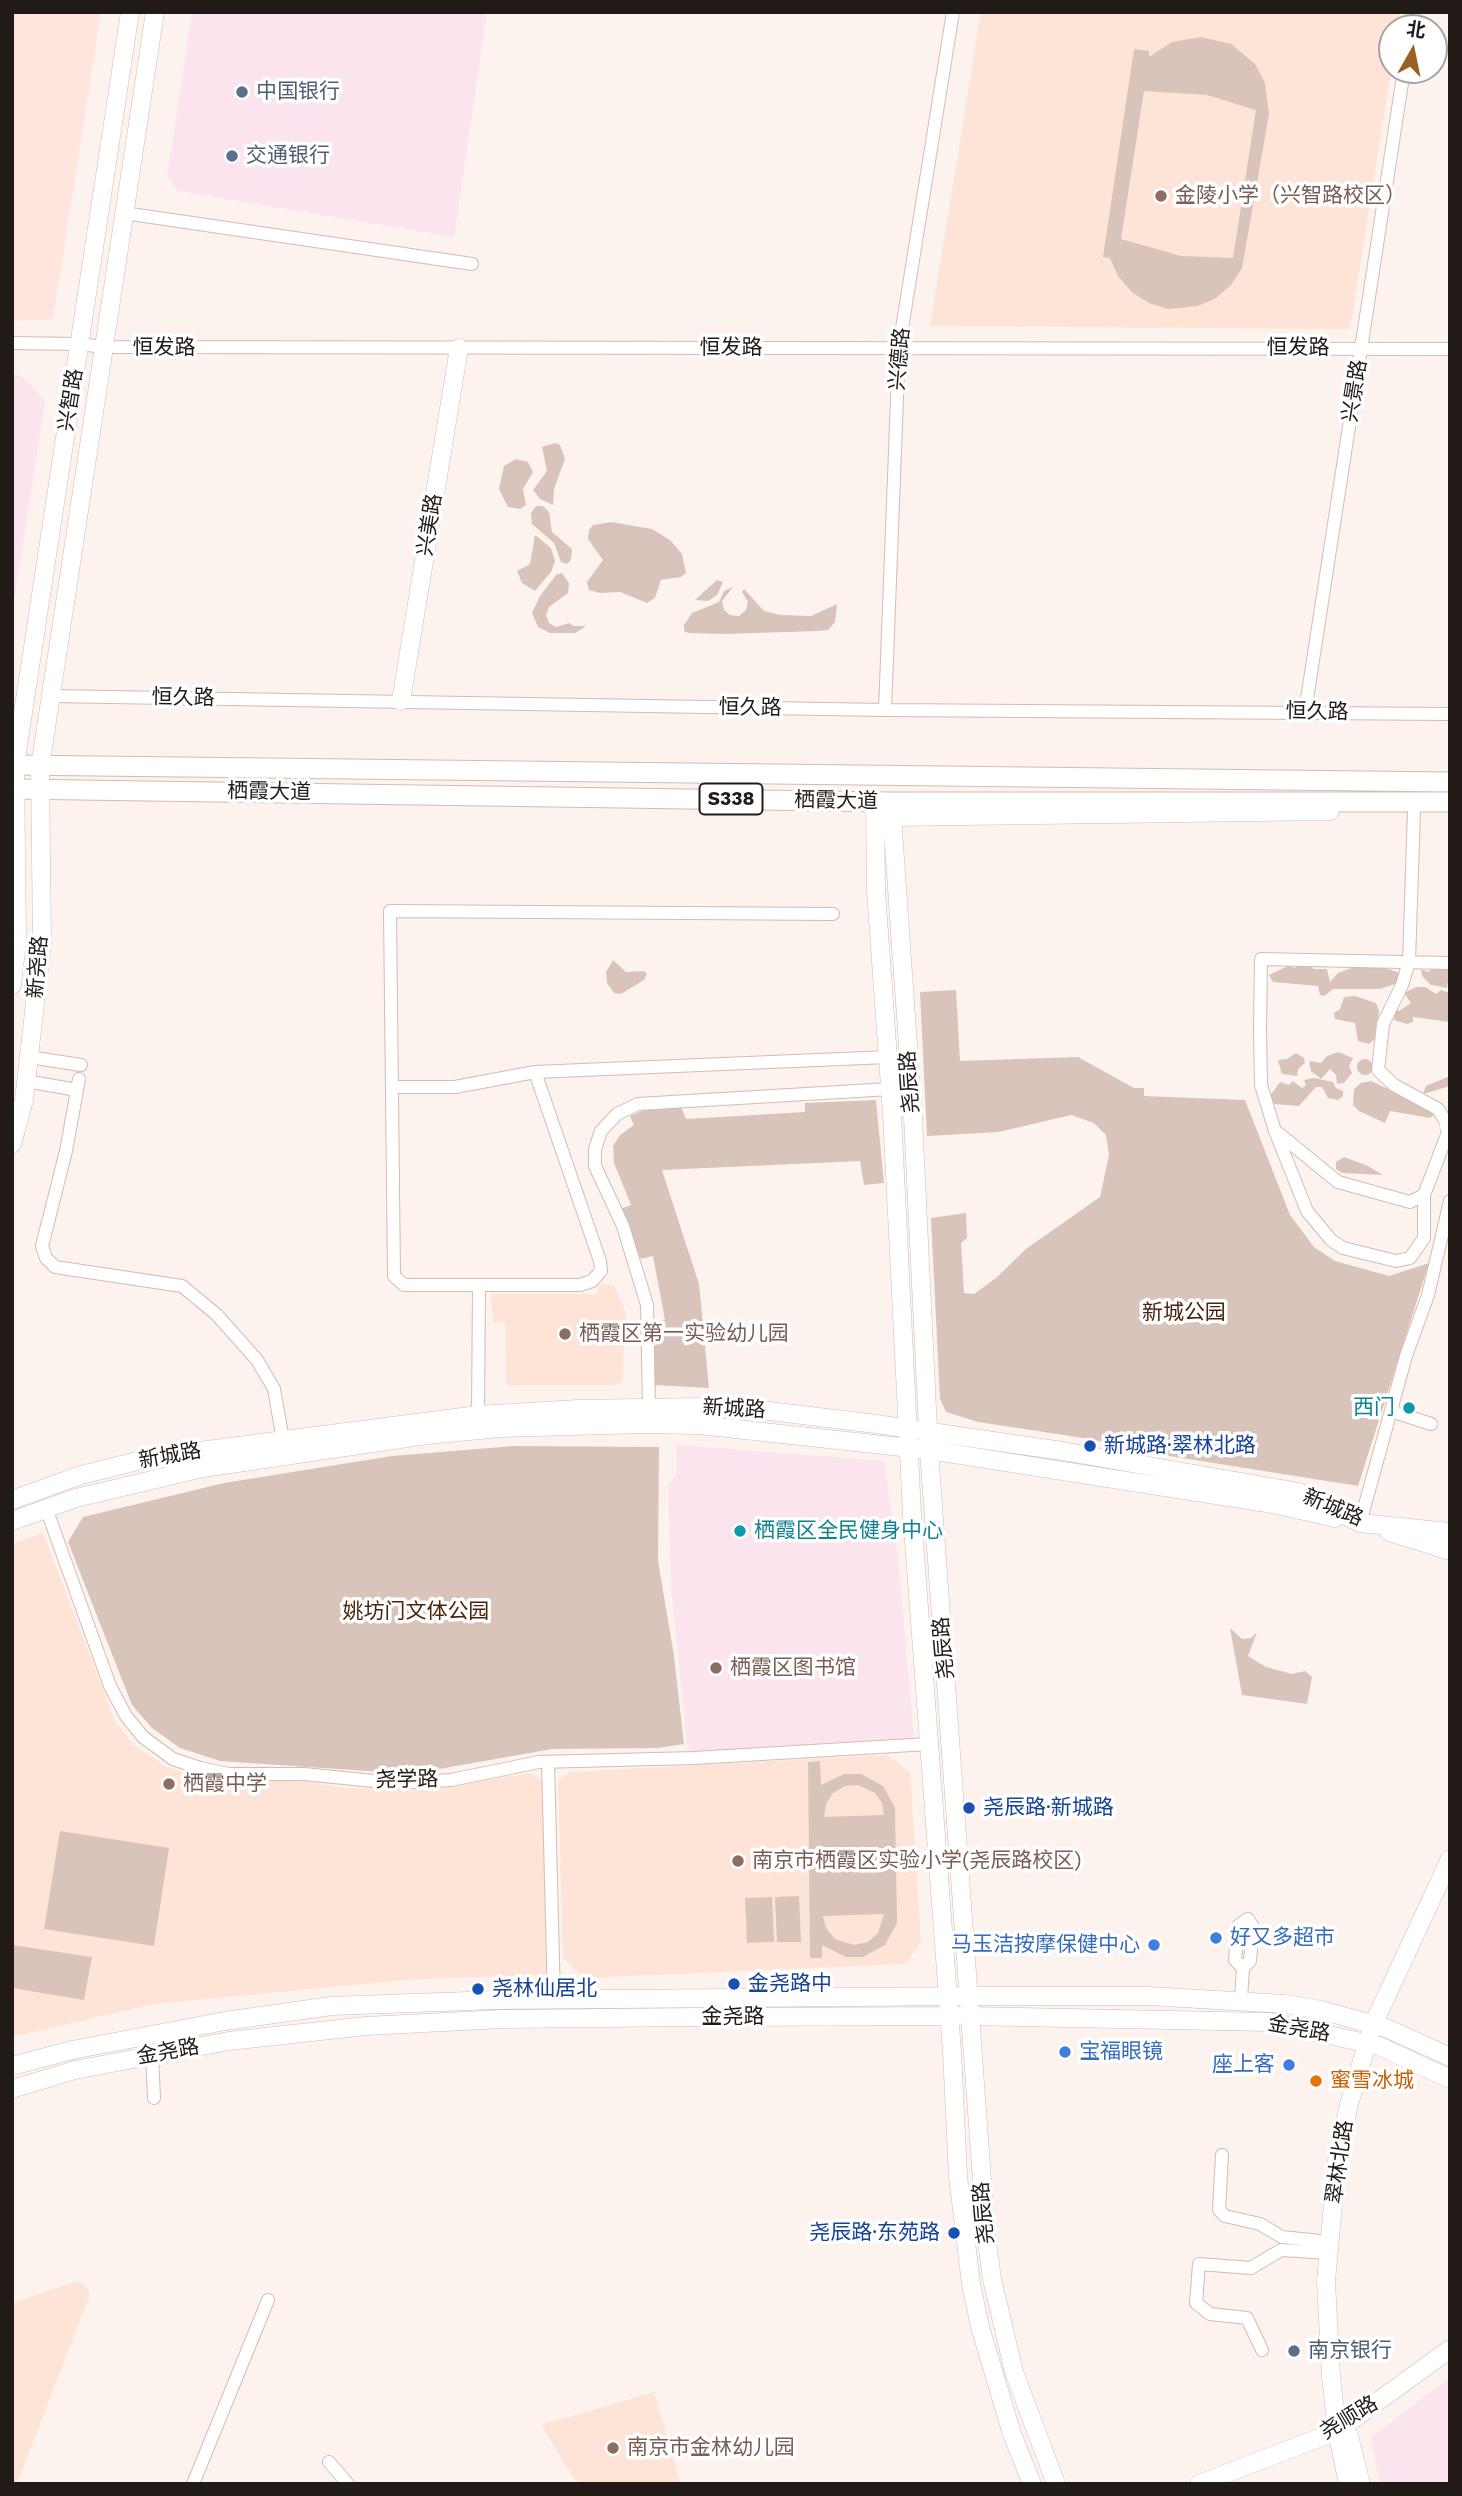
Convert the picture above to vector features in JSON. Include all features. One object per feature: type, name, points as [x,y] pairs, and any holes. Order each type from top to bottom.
[{"type":"main road","name":"兴智路","points":[[14,789],[13,765],[130,12]]},
{"type":"main road","name":"兴智路","points":[[41,788],[40,766],[50,696],[155,12]]},
{"type":"main road","name":"兴美路","points":[[401,701],[460,348]]},
{"type":"main road","name":"栖霞大道","points":[[13,765],[1450,782]]},
{"type":"main road","name":"新尧路","points":[[12,1144],[26,1081],[42,942],[41,788]]},
{"type":"main road","name":"栖霞大道","points":[[14,789],[886,807],[1450,802]]},
{"type":"main road","name":"新尧路","points":[[12,985],[17,941],[14,789]]},
{"type":"main road","points":[[886,807],[1450,810]]},
{"type":"main road","name":"尧辰路","points":[[886,807],[876,891],[890,1089],[909,1448],[958,2176],[971,2286],[996,2385],[1031,2484]]},
{"type":"main road","name":"尧辰路","points":[[886,807],[913,1117],[929,1450],[969,2016],[992,2279],[1017,2382],[1056,2484]]},
{"type":"main road","name":"新城路","points":[[12,1500],[81,1475],[153,1457],[478,1415],[649,1406],[761,1410],[1062,1451],[1299,1492],[1360,1523],[1450,1532]]},
{"type":"main road","name":"新城路","points":[[12,1521],[46,1508],[128,1485],[204,1468],[427,1435],[500,1428],[699,1425],[929,1450],[1273,1504],[1450,1551]]},
{"type":"main road","name":"翠林北路","points":[[1348,2484],[1326,2281],[1337,2161],[1373,2044],[1450,1859]]},
{"type":"main road","name":"翠林北路","points":[[1380,2027],[1450,1887]]},
{"type":"main road","name":"金尧路","points":[[12,2066],[72,2050],[225,2021],[331,2006],[554,2000],[947,1996],[1148,1996],[1241,2000],[1321,2010],[1380,2027],[1450,2057]]},
{"type":"main road","name":"金尧路","points":[[12,2089],[75,2070],[229,2041],[366,2026],[502,2019],[969,2016],[1270,2022],[1373,2044],[1450,2079]]},
{"type":"main road","name":"翠林北路","points":[[1362,2484],[1341,2428],[1336,2277],[1347,2158],[1373,2044]]},
{"type":"main road","name":"尧顺路","points":[[1199,2484],[1341,2428],[1450,2349]]},
{"type":"street","name":"兴德路","points":[[885,710],[899,347],[953,12]]},
{"type":"street","name":"兴景路","points":[[1305,712],[1402,84]]},
{"type":"street","points":[[124,213],[472,264]]},
{"type":"street","name":"恒发路","points":[[12,343],[104,347],[1450,348]]},
{"type":"street","name":"恒久路","points":[[50,696],[885,710],[1450,714]]},
{"type":"street","points":[[1414,810],[1409,962],[1402,985],[1382,1024],[1378,1070],[1394,1085],[1438,1109],[1450,1127],[1424,1195],[1424,1238],[1410,1258],[1396,1261],[1360,1255],[1331,1240],[1307,1211],[1275,1131],[1261,1085],[1261,959],[1409,962],[1450,963]]},
{"type":"street","points":[[534,1072],[600,1261],[601,1271],[592,1281],[580,1285],[404,1285],[394,1276],[390,911],[833,914]]},
{"type":"street","points":[[29,1057],[79,1078]]},
{"type":"street","points":[[393,1087],[455,1087],[534,1072],[888,1057]]},
{"type":"street","points":[[26,1081],[79,1078]]},
{"type":"street","points":[[79,1078],[66,1151],[42,1246],[46,1258],[55,1267],[181,1286],[217,1315],[257,1360],[274,1389],[283,1440]]},
{"type":"street","points":[[649,1406],[647,1305],[623,1226],[594,1166],[595,1149],[601,1131],[617,1114],[638,1104],[890,1089]]},
{"type":"street","points":[[1275,1131],[1338,1182],[1410,1202],[1424,1195]]},
{"type":"street","points":[[1360,1523],[1391,1411],[1431,1285],[1450,1201]]},
{"type":"street","points":[[478,1415],[479,1285]]},
{"type":"street","points":[[1391,1411],[1431,1424]]},
{"type":"street","name":"尧学路","points":[[46,1508],[110,1686],[126,1716],[143,1737],[173,1759],[200,1769],[229,1774],[304,1774],[384,1782],[451,1780],[548,1762],[694,1758],[929,1744]]},
{"type":"street","points":[[548,1762],[554,2000]]},
{"type":"street","points":[[1241,2000],[1243,1968]]},
{"type":"street","points":[[152,2055],[154,2098]]},
{"type":"street","points":[[1222,2155],[1219,2210],[1224,2216],[1260,2224],[1282,2238],[1329,2247]]},
{"type":"street","points":[[1262,2350],[1247,2318],[1210,2314],[1196,2303],[1199,2264],[1251,2267],[1281,2250],[1329,2247]]},
{"type":"street","points":[[193,2484],[268,2300]]},
{"type":"street","points":[[329,2462],[348,2484]]},
{"type":"shaded area","points":[[12,12],[101,12],[53,319],[12,321]]},
{"type":"shaded area","points":[[192,12],[487,12],[454,237],[178,191],[167,177]]},
{"type":"shaded area","name":"金陵小学（兴智路校区）","points":[[981,12],[1400,12],[1378,14],[1378,84],[1389,84],[1350,329],[930,326]]},
{"type":"shaded area","points":[[12,375],[21,375],[45,401],[12,615]]},
{"type":"shaded area","name":"栖霞区第一实验幼儿园","points":[[599,1284],[614,1285],[626,1313],[622,1382],[615,1385],[506,1385],[505,1322],[493,1323],[491,1294],[598,1294]]},
{"type":"shaded area","points":[[677,1445],[884,1461],[898,1558],[914,1738],[688,1752],[671,1587],[668,1485],[676,1475]]},
{"type":"shaded area","name":"栖霞中学","points":[[43,1533],[115,1721],[133,1744],[165,1766],[203,1780],[295,1780],[347,1788],[428,1790],[529,1773],[543,1781],[546,1975],[417,1979],[154,2004],[12,2037],[12,1544]]},
{"type":"shaded area","name":"南京市栖霞区实验小学(尧辰路校区)","points":[[887,1755],[910,1772],[921,1942],[906,1964],[582,1978],[563,1957],[558,1781],[569,1772]]},
{"type":"shaded area","points":[[74,2282],[82,2283],[90,2294],[17,2484],[12,2484],[12,2303]]},
{"type":"shaded area","points":[[1450,2377],[1450,2484],[1380,2484],[1370,2438]]},
{"type":"shaded area","name":"南京市金林幼儿园","points":[[654,2392],[681,2484],[581,2484],[572,2476],[541,2425]]},
{"type":"green space","points":[[1201,37],[1231,44],[1255,64],[1265,83],[1269,114],[1242,268],[1231,285],[1216,298],[1198,306],[1168,309],[1149,303],[1132,292],[1118,276],[1110,258],[1103,257],[1134,49],[1149,51],[1149,57],[1172,42]],"holes":[[[1144,91],[1207,95],[1256,110],[1233,258],[1181,256],[1121,239]]]},
{"type":"green space","points":[[555,443],[560,445],[565,459],[554,489],[553,505],[540,499],[533,490],[547,471],[542,447]]},
{"type":"green space","points":[[516,459],[528,462],[533,472],[523,489],[526,505],[520,509],[508,507],[499,489],[504,466]]},
{"type":"green space","points":[[536,506],[543,506],[549,512],[552,532],[572,549],[571,560],[567,564],[561,562],[554,543],[532,524],[531,513]]},
{"type":"green space","points":[[611,522],[652,529],[670,540],[682,554],[686,573],[681,577],[661,580],[655,598],[647,603],[620,592],[600,593],[589,590],[587,582],[603,560],[588,539],[589,530],[593,525]]},
{"type":"green space","points":[[535,535],[551,548],[555,561],[551,572],[535,591],[522,583],[517,571],[530,564]]},
{"type":"green space","points":[[562,573],[569,583],[568,593],[549,607],[546,615],[549,623],[556,627],[569,623],[586,626],[575,633],[550,633],[538,627],[532,613],[540,596],[556,575]]},
{"type":"green space","points":[[717,580],[723,582],[717,595],[708,601],[695,600]]},
{"type":"green space","points":[[733,587],[722,601],[724,610],[730,615],[739,616],[746,610],[748,602],[742,592],[744,589],[764,611],[781,615],[811,616],[837,604],[835,622],[828,630],[818,631],[724,634],[684,631],[684,625],[692,613],[719,602],[724,591]]},
{"type":"green space","points":[[613,960],[626,972],[644,971],[647,974],[644,980],[621,994],[614,993],[607,983],[606,972]]},
{"type":"green space","points":[[1305,963],[1314,969],[1327,969],[1330,982],[1338,973],[1354,967],[1382,967],[1400,973],[1398,983],[1380,989],[1333,989],[1324,996],[1320,995],[1318,986],[1273,982],[1269,975],[1288,966],[1295,968],[1298,964]]},
{"type":"green space","points":[[1450,967],[1447,988],[1431,985],[1422,976],[1421,969],[1428,972],[1433,968]]},
{"type":"green space","points":[[1416,987],[1425,987],[1436,994],[1441,990],[1450,993],[1450,1022],[1413,1017],[1413,1022],[1407,1024],[1394,1020],[1395,1009],[1399,1011],[1411,1003],[1404,993]]},
{"type":"green space","name":"新城公园","points":[[956,990],[960,1061],[1078,1057],[1134,1088],[1144,1088],[1144,1096],[1245,1100],[1290,1215],[1314,1247],[1335,1261],[1389,1276],[1429,1263],[1358,1486],[978,1422],[946,1412],[940,1399],[931,1218],[966,1213],[967,1238],[961,1243],[964,1293],[974,1294],[996,1278],[1026,1249],[1100,1197],[1109,1155],[1106,1135],[1094,1123],[1071,1115],[999,1132],[927,1136],[920,992]]},
{"type":"green space","points":[[1355,996],[1376,1003],[1379,1011],[1376,1038],[1369,1044],[1358,1041],[1355,1023],[1335,1019],[1334,1013],[1340,1009],[1344,997]]},
{"type":"green space","points":[[1338,1052],[1353,1058],[1349,1066],[1352,1073],[1344,1083],[1337,1084],[1336,1075],[1330,1069],[1321,1079],[1311,1071],[1311,1061],[1321,1063],[1327,1056]]},
{"type":"green space","points":[[1296,1053],[1304,1058],[1305,1063],[1298,1069],[1297,1076],[1282,1074],[1278,1060],[1287,1059]]},
{"type":"green space","points":[[1365,1059],[1371,1061],[1371,1073],[1365,1075],[1359,1073],[1357,1067],[1359,1061]]},
{"type":"green space","points":[[1450,1076],[1450,1086],[1423,1094],[1426,1086]]},
{"type":"green space","points":[[1314,1078],[1333,1082],[1336,1088],[1343,1091],[1343,1096],[1338,1100],[1328,1098],[1322,1087],[1316,1087],[1299,1106],[1274,1104],[1270,1096],[1280,1082],[1289,1085],[1293,1081],[1302,1088],[1306,1085],[1304,1080]]},
{"type":"green space","points":[[1371,1081],[1434,1110],[1435,1114],[1430,1118],[1390,1111],[1385,1123],[1359,1111],[1353,1105],[1354,1089],[1361,1083]]},
{"type":"green space","points":[[876,1100],[884,1183],[864,1185],[860,1161],[662,1170],[699,1284],[709,1388],[654,1385],[653,1322],[665,1320],[653,1256],[641,1259],[620,1209],[631,1205],[614,1163],[613,1146],[620,1135],[634,1125],[630,1116],[644,1110],[681,1107],[686,1119],[805,1112],[805,1103]]},
{"type":"green space","points":[[1344,1157],[1383,1175],[1342,1173],[1336,1169],[1336,1162]]},
{"type":"green space","name":"姚坊门文体公园","points":[[514,1446],[659,1447],[658,1561],[674,1656],[684,1744],[658,1748],[552,1749],[428,1771],[382,1772],[220,1761],[180,1748],[152,1728],[132,1705],[68,1542],[83,1517],[224,1483],[392,1456]]},
{"type":"green space","points":[[1230,1628],[1242,1639],[1251,1638],[1257,1632],[1248,1656],[1266,1667],[1292,1674],[1305,1671],[1312,1677],[1307,1704],[1242,1695]]},
{"type":"green space","points":[[820,1761],[821,1785],[844,1774],[861,1774],[883,1786],[895,1808],[897,1923],[885,1945],[863,1957],[846,1957],[822,1945],[822,1958],[810,1958],[808,1762]],"holes":[[[858,1785],[875,1793],[882,1803],[884,1815],[824,1817],[826,1804],[833,1793],[845,1786]],[[884,1914],[878,1933],[868,1942],[854,1945],[835,1939],[826,1928],[823,1916]]]},
{"type":"green space","points":[[60,1831],[169,1848],[154,1946],[44,1929]]},
{"type":"green space","points":[[799,1896],[801,1942],[777,1942],[775,1897]]},
{"type":"green space","points":[[772,1897],[774,1942],[747,1943],[745,1898]]},
{"type":"green space","points":[[12,1945],[92,1957],[84,2000],[12,1988]]},
{"type":"place","name":"中国银行","points":[[242,92]]},
{"type":"place","name":"交通银行","points":[[232,156]]},
{"type":"place","name":"金陵小学（兴智路校区）","points":[[1161,196]]},
{"type":"place","name":"栖霞区第一实验幼儿园","points":[[565,1334]]},
{"type":"place","name":"西门","points":[[1409,1408]]},
{"type":"place","name":"新城路·翠林北路","points":[[1090,1446]]},
{"type":"place","name":"栖霞区全民健身中心","points":[[740,1531]]},
{"type":"place","name":"栖霞区图书馆","points":[[716,1668]]},
{"type":"place","name":"栖霞中学","points":[[169,1784]]},
{"type":"place","name":"尧辰路·新城路","points":[[969,1808]]},
{"type":"place","name":"南京市栖霞区实验小学(尧辰路校区)","points":[[738,1861]]},
{"type":"place","name":"好又多超市","points":[[1216,1938]]},
{"type":"place","name":"马玉洁按摩保健中心","points":[[1154,1945]]},
{"type":"place","name":"金尧路中","points":[[734,1984]]},
{"type":"place","name":"尧林仙居北","points":[[478,1989]]},
{"type":"place","name":"宝福眼镜","points":[[1065,2052]]},
{"type":"place","name":"座上客","points":[[1289,2065]]},
{"type":"place","name":"蜜雪冰城","points":[[1316,2081]]},
{"type":"place","name":"尧辰路·东苑路","points":[[954,2233]]},
{"type":"place","name":"南京银行","points":[[1294,2351]]},
{"type":"place","name":"南京市金林幼儿园","points":[[613,2448]]}]
